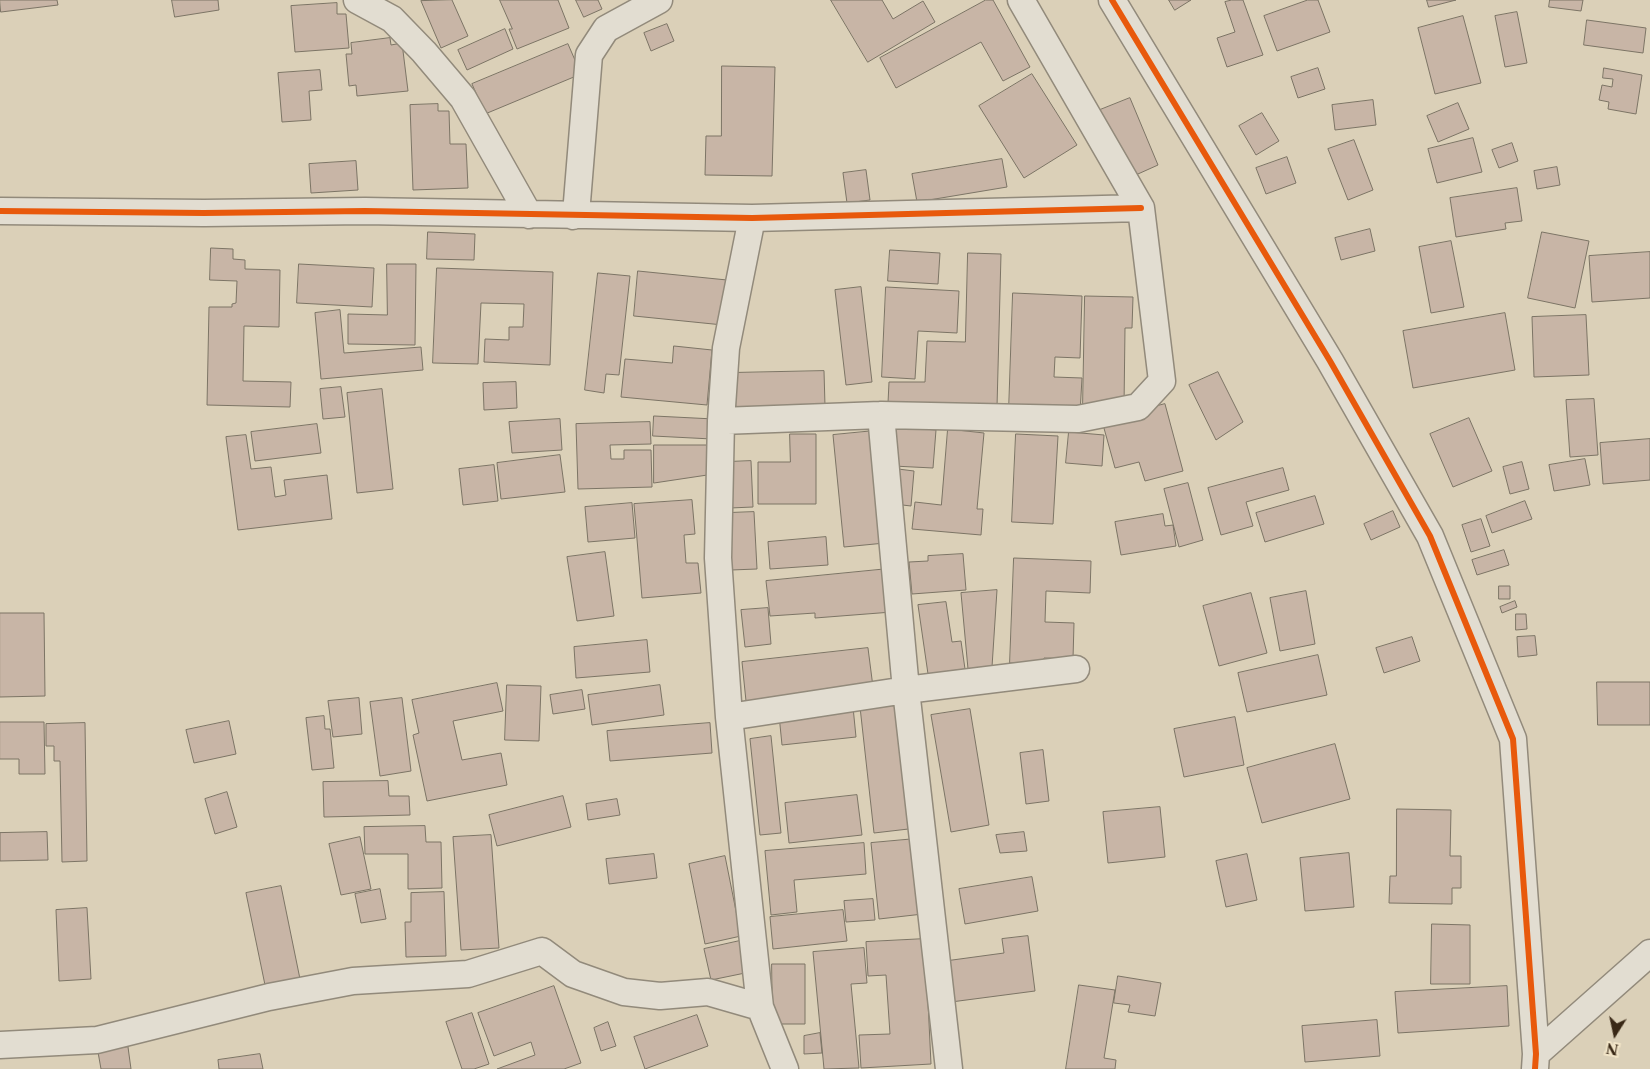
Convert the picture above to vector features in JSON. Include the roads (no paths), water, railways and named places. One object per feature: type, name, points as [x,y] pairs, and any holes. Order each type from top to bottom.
[{"type":"street","points":[[357,0],[392,19],[424,52],[463,98],[528,215]]},
{"type":"street","points":[[573,216],[576,214],[590,55],[606,29],[659,0]]},
{"type":"street","points":[[721,421],[881,416],[1078,418],[1138,407],[1162,381],[1141,208],[1021,0]]},
{"type":"street","points":[[1112,0],[1325,353],[1430,536],[1513,739],[1535,1062]]},
{"type":"street","points":[[0,211],[364,212],[752,218],[1141,208]]},
{"type":"street","points":[[752,218],[726,348],[721,421],[718,558],[730,717],[760,1006],[785,1069]]},
{"type":"street","points":[[881,416],[906,690],[949,1069]]},
{"type":"street","points":[[730,717],[906,690],[1076,668]]},
{"type":"street","points":[[0,1045],[97,1040],[269,997],[353,981],[468,974],[542,951],[573,974],[624,992],[660,996],[708,992],[760,1006]]},
{"type":"street","points":[[1535,1062],[1650,953]]}]
